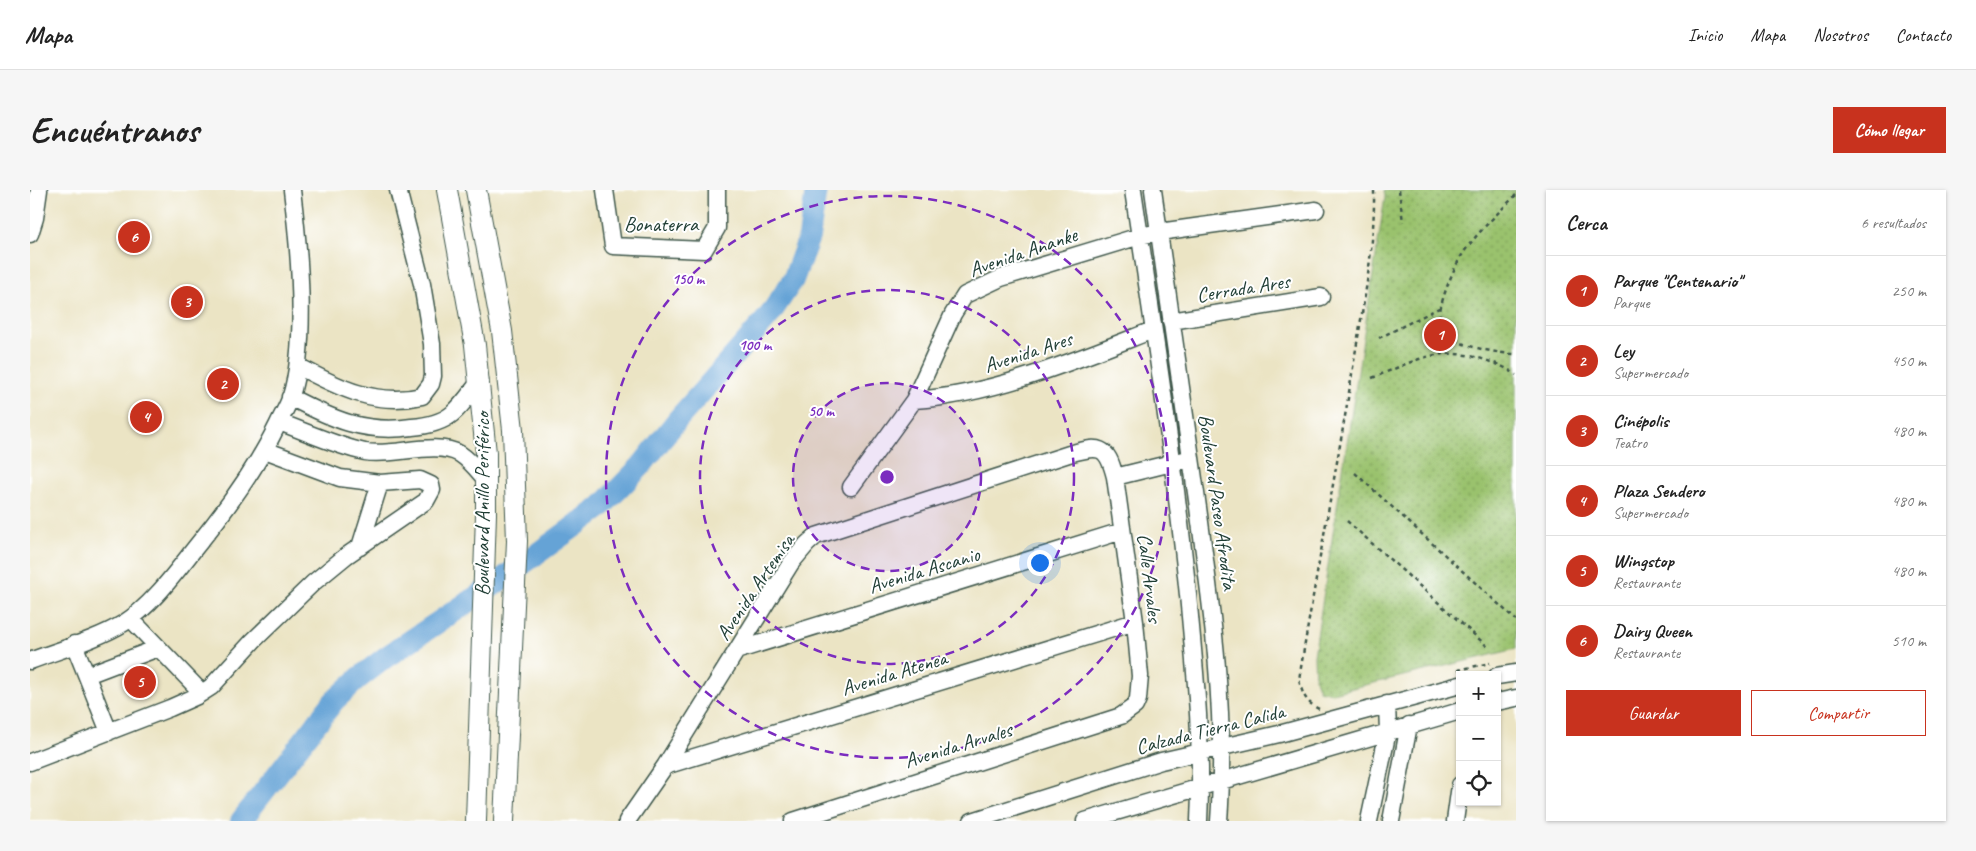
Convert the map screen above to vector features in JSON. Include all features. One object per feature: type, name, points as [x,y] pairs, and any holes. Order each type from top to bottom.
[{"type":"main road","name":"Boulevard Anillo Periférico","points":[[447,190],[480,381],[486,481],[476,821]]},
{"type":"main road","name":"Boulevard Anillo Periférico","points":[[476,190],[502,331],[513,430],[517,541],[504,821]]},
{"type":"street","points":[[30,234],[35,218],[39,190]]},
{"type":"street","points":[[30,661],[110,631],[131,619],[157,592],[218,519],[265,450],[290,397],[298,366],[300,331],[299,265],[292,190]]},
{"type":"street","points":[[298,366],[360,395],[381,398],[400,399],[422,396],[431,384],[434,366],[427,308],[398,190]]},
{"type":"street","name":"Bonaterra","points":[[605,190],[613,246],[704,250],[717,228],[717,190]]},
{"type":"street","name":"Boulevard Paseo Afrodita","points":[[1133,190],[1173,463],[1199,712],[1201,787],[1199,821]]},
{"type":"street","name":"Boulevard Paseo Afrodita","points":[[1153,190],[1211,602],[1220,700],[1222,781],[1219,821]]},
{"type":"street","name":"Avenida Ananke","points":[[851,487],[914,400],[953,314],[965,295],[1001,278],[1140,236],[1316,210]]},
{"type":"street","name":"Cerrada Ares","points":[[1172,321],[1321,297]]},
{"type":"street","name":"Avenida Ares","points":[[914,400],[964,394],[1012,381],[1153,330]]},
{"type":"street","points":[[290,397],[332,418],[350,424],[372,429],[396,430],[440,421],[451,414],[480,381]]},
{"type":"street","points":[[279,422],[327,440],[367,452],[383,453],[448,449],[471,463],[486,481]]},
{"type":"street","name":"Avenida Artemisa","points":[[627,821],[665,766],[739,650],[791,563],[816,536],[1088,448],[1101,450],[1108,456]]},
{"type":"street","points":[[30,762],[170,708],[202,693],[221,677],[254,641],[313,583],[360,547],[426,501],[432,490],[431,486],[420,480],[380,483],[340,478],[265,450]]},
{"type":"street","name":"Calle Arvales","points":[[1108,456],[1115,477],[1140,676],[1138,699],[1134,706]]},
{"type":"street","points":[[1115,477],[1191,459]]},
{"type":"street","points":[[360,547],[380,483]]},
{"type":"street","name":"Avenida Ascanio","points":[[739,650],[1122,531]]},
{"type":"street","points":[[131,619],[202,693]]},
{"type":"street","name":"Avenida Atenea","points":[[665,766],[1134,622]]},
{"type":"street","points":[[74,644],[109,732]]},
{"type":"street","points":[[87,675],[158,648]]},
{"type":"street","points":[[1497,669],[1516,673]]},
{"type":"street","name":"Calzada Tierra Calida","points":[[972,821],[1160,761],[1279,734],[1387,704],[1456,678]]},
{"type":"street","points":[[1501,701],[1516,698]]},
{"type":"street","points":[[1371,821],[1388,731],[1387,704]]},
{"type":"street","name":"Avenida Arvales","points":[[793,821],[1121,716],[1134,706]]},
{"type":"street","points":[[1085,821],[1456,712]]},
{"type":"street","points":[[1391,821],[1409,725]]},
{"type":"street","points":[[1378,777],[1399,778]]},
{"type":"street","points":[[1455,821],[1457,806]]},
{"type":"path","points":[[1327,710],[1314,706],[1303,695],[1299,680],[1368,276],[1374,220],[1374,190]]},
{"type":"path","points":[[1399,190],[1403,222]]},
{"type":"path","points":[[1516,195],[1493,218],[1462,255],[1440,307],[1440,320],[1447,335],[1456,341],[1501,354],[1516,354]]},
{"type":"path","points":[[1379,338],[1440,307]]},
{"type":"path","points":[[1372,378],[1422,358],[1449,352],[1470,355],[1505,366],[1516,375]]},
{"type":"path","points":[[1356,473],[1516,620]]},
{"type":"path","points":[[1347,521],[1488,647]]},
{"type":"green space","points":[[1384,190],[1516,190],[1516,649],[1332,693],[1319,690],[1315,679],[1314,656],[1385,197]]},
{"type":"waterway","points":[[241,821],[334,701],[359,678],[386,657],[491,587],[600,508],[641,466],[678,419],[769,316],[793,280],[809,237],[816,190]]},
{"type":"place","name":"Dairy Queen","points":[[134,237]]},
{"type":"place","name":"Cinépolis","points":[[187,302]]},
{"type":"place","name":"Parque \"Centenario\"","points":[[1440,335]]},
{"type":"place","name":"Ley","points":[[223,384]]},
{"type":"place","name":"Plaza Sendero","points":[[146,417]]},
{"type":"place","name":"Wingstop","points":[[140,682]]}]
